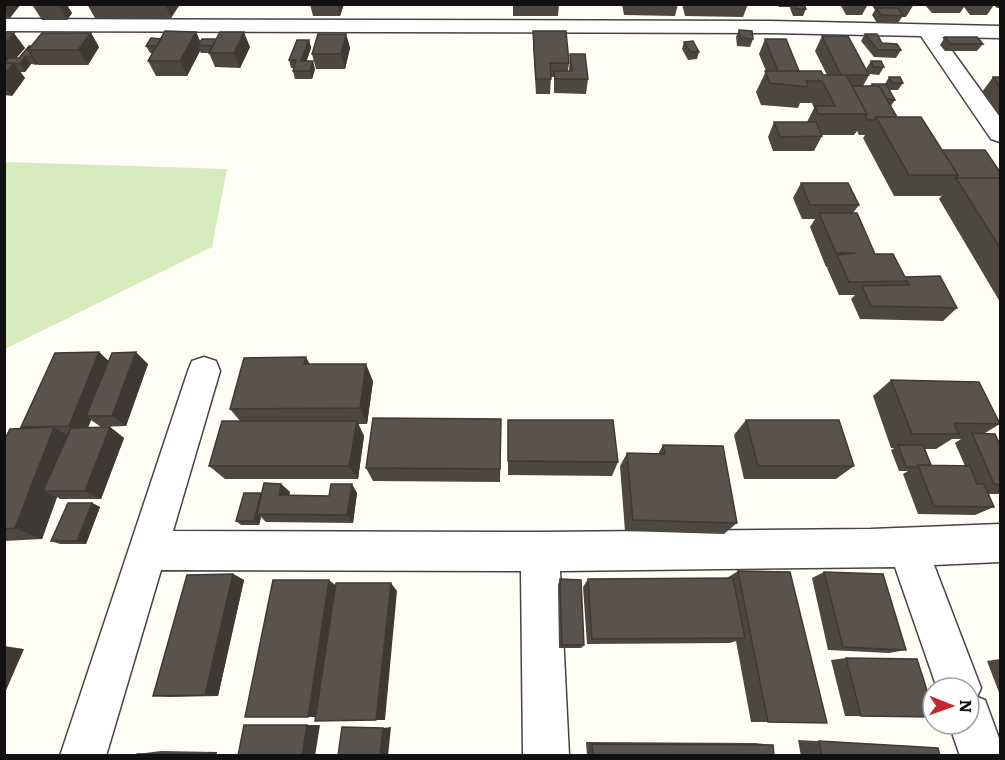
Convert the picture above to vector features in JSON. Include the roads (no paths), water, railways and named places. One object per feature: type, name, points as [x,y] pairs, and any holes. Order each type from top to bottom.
[{"type":"street","points":[[79,25],[93,4]]},
{"type":"street","points":[[271,24],[279,4]]},
{"type":"street","points":[[760,4],[770,27]]},
{"type":"street","points":[[4,25],[770,27],[1000,32]]},
{"type":"street","points":[[926,29],[1000,134]]},
{"type":"street","points":[[83,756],[204,371]]},
{"type":"street","points":[[149,550],[540,552],[908,547],[1000,543]]},
{"type":"street","points":[[908,547],[955,676]]},
{"type":"street","points":[[540,552],[546,756]]},
{"type":"street","points":[[976,736],[983,756]]}]
